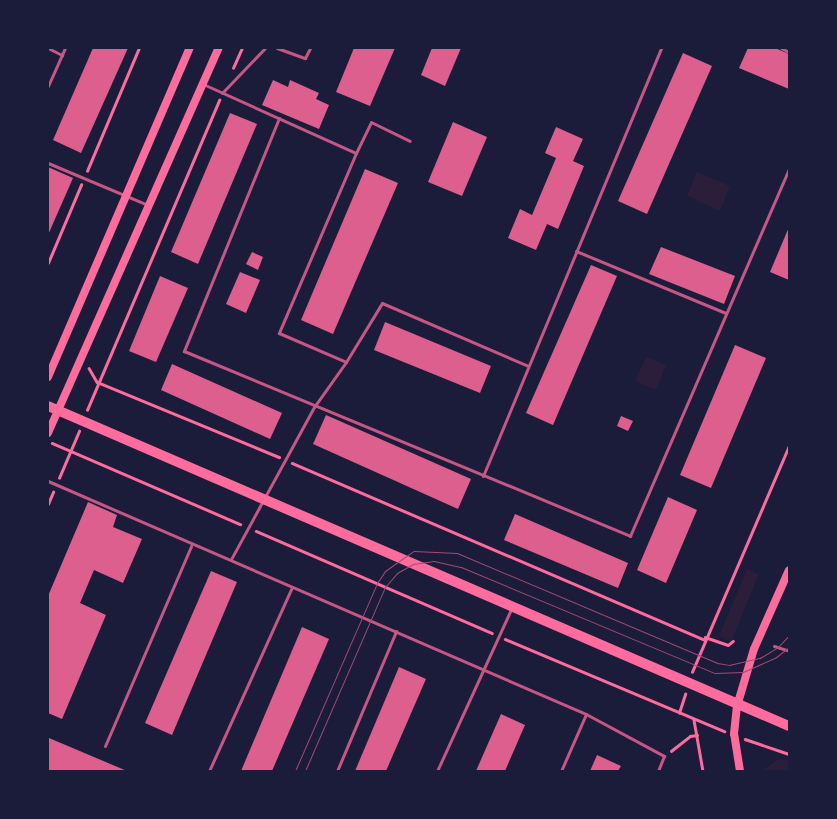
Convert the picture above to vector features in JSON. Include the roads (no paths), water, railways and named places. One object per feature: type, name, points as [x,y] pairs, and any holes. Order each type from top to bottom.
[{"type":"main road","points":[[48,377],[190,48]]},
{"type":"main road","points":[[48,433],[151,206],[219,48]]},
{"type":"main road","points":[[48,406],[737,706],[789,726]]},
{"type":"main road","points":[[740,771],[734,734],[737,706],[754,649],[789,570]]},
{"type":"lane","points":[[48,48],[62,55]]},
{"type":"lane","points":[[48,86],[65,48]]},
{"type":"lane","points":[[222,93],[265,48]]},
{"type":"lane","points":[[278,48],[305,58],[310,48]]},
{"type":"lane","points":[[483,476],[661,48]]},
{"type":"lane","points":[[781,48],[789,52]]},
{"type":"lane","points":[[203,84],[356,153]]},
{"type":"lane","points":[[279,118],[184,351],[314,407],[630,536],[789,168]]},
{"type":"lane","points":[[346,362],[279,334],[356,153],[371,122],[410,141]]},
{"type":"lane","points":[[48,163],[151,206]]},
{"type":"lane","points":[[576,251],[726,313]]},
{"type":"lane","points":[[230,559],[314,407],[346,362],[382,303],[528,366]]},
{"type":"lane","points":[[48,481],[191,546],[230,559],[291,589],[396,631],[586,714],[664,756],[658,771]]},
{"type":"lane","points":[[105,746],[191,546]]},
{"type":"lane","points":[[209,771],[291,589]]},
{"type":"lane","points":[[437,771],[512,607]]},
{"type":"lane","points":[[337,771],[396,631]]},
{"type":"lane","points":[[774,646],[789,651]]},
{"type":"lane","points":[[561,771],[586,714]]},
{"type":"tram line","points":[[295,771],[377,583],[385,571],[414,551],[457,553],[717,663],[729,665],[760,658],[778,647],[789,635]]},
{"type":"tram line","points":[[305,771],[385,587],[397,573],[413,564],[434,561],[461,567],[715,673],[743,672],[775,658],[789,647]]}]
